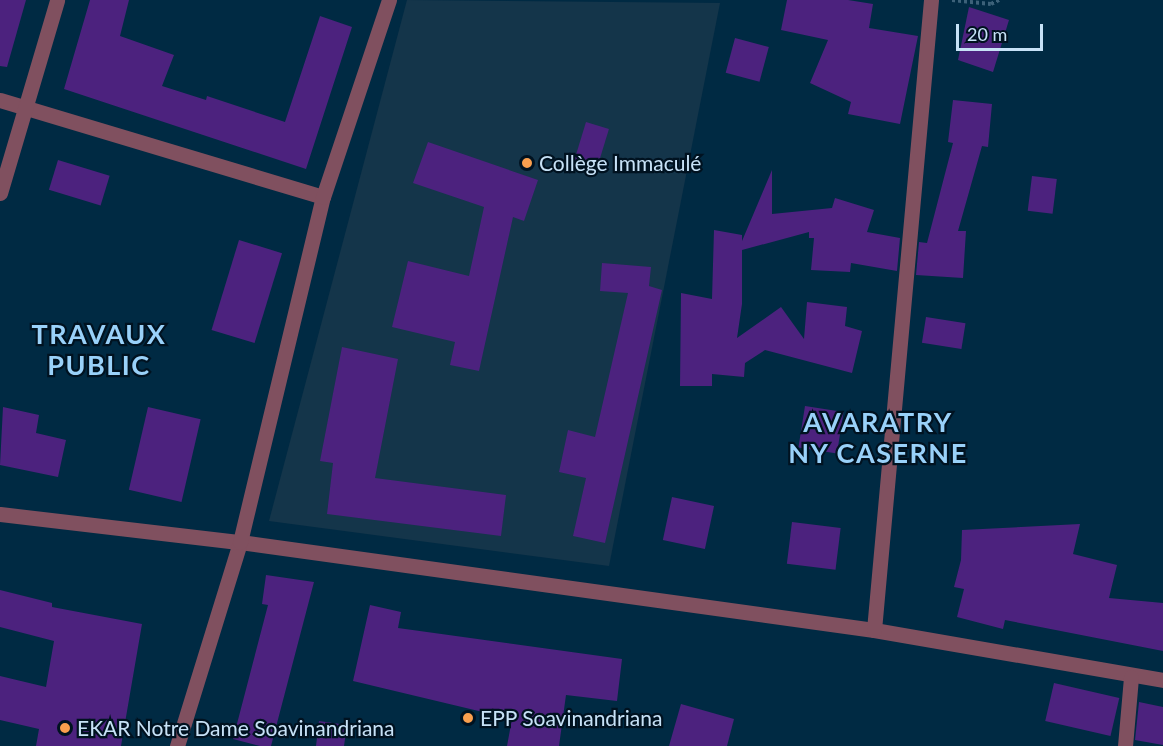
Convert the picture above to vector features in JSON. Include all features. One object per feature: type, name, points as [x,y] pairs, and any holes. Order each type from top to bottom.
[{"type":"street","points":[[0,193],[57,0]]},
{"type":"street","points":[[177,746],[240,542],[323,197],[389,0]]},
{"type":"street","points":[[874,630],[931,0]]},
{"type":"street","points":[[0,100],[323,197]]},
{"type":"street","points":[[0,514],[240,542],[874,630],[1131,677],[1163,680]]},
{"type":"street","points":[[1125,746],[1131,677]]},
{"type":"path","points":[[952,0],[991,4],[999,0]]},
{"type":"shaded area","name":"Collège Immaculé","points":[[407,0],[720,3],[609,566],[269,521]]},
{"type":"building","points":[[0,0],[26,0],[7,67],[0,66]]},
{"type":"building","points":[[90,0],[129,0],[120,36],[174,55],[162,86],[206,100],[207,96],[285,122],[320,16],[352,27],[306,169],[64,89]]},
{"type":"building","points":[[787,0],[848,0],[873,4],[869,28],[918,36],[900,124],[848,114],[851,102],[810,83],[828,40],[781,30]]},
{"type":"building","points":[[969,7],[1009,20],[993,72],[958,60]]},
{"type":"building","points":[[735,38],[769,47],[759,82],[726,73]]},
{"type":"building","points":[[953,100],[992,104],[988,147],[982,146],[958,231],[966,231],[963,278],[916,275],[919,242],[927,243],[953,143],[948,142]]},
{"type":"building","points":[[586,122],[609,129],[597,167],[574,160]]},
{"type":"building","points":[[428,142],[538,180],[524,221],[513,217],[479,371],[450,365],[455,342],[392,327],[408,261],[469,276],[484,207],[413,183]]},
{"type":"building","points":[[58,160],[110,176],[101,205],[49,190]]},
{"type":"building","points":[[772,170],[772,214],[832,208],[835,198],[874,210],[867,232],[900,238],[897,271],[851,263],[850,272],[811,270],[814,238],[809,238],[809,232],[742,250],[742,304],[737,338],[781,307],[804,339],[807,302],[847,307],[845,326],[862,331],[852,373],[765,350],[745,363],[744,377],[712,374],[712,386],[680,386],[681,293],[712,299],[714,230],[742,235],[742,241]]},
{"type":"building","points":[[1032,176],[1057,179],[1053,214],[1028,211]]},
{"type":"building","points":[[239,240],[282,253],[255,343],[212,330]]},
{"type":"building","points":[[602,263],[651,267],[649,286],[662,290],[605,543],[573,536],[586,478],[559,472],[568,430],[595,437],[628,293],[600,291]]},
{"type":"building","points":[[926,317],[966,323],[961,349],[922,343]]},
{"type":"building","points":[[342,347],[398,359],[375,478],[506,495],[501,536],[327,514],[333,463],[320,461]]},
{"type":"building","points":[[805,406],[844,412],[837,454],[798,447]]},
{"type":"building","points":[[3,407],[39,415],[36,433],[66,440],[58,477],[0,465]]},
{"type":"building","points":[[148,407],[201,419],[181,502],[129,490]]},
{"type":"building","points":[[672,497],[714,506],[705,549],[663,540]]},
{"type":"building","points":[[792,522],[841,528],[836,570],[787,564]]},
{"type":"building","points":[[1080,524],[1073,554],[1117,565],[1109,598],[1163,603],[1163,651],[1005,620],[1003,629],[957,617],[964,589],[954,587],[961,560],[962,530]]},
{"type":"building","points":[[266,575],[314,582],[271,746],[260,746],[233,739],[268,605],[262,604]]},
{"type":"building","points":[[0,590],[52,603],[52,607],[142,624],[121,746],[36,746],[39,729],[0,720],[0,676],[46,687],[54,641],[0,627]]},
{"type":"building","points":[[370,605],[401,612],[398,628],[622,659],[617,701],[566,695],[559,746],[507,746],[512,719],[353,681]]},
{"type":"building","points":[[1054,683],[1119,698],[1111,736],[1045,721]]},
{"type":"building","points":[[1139,702],[1163,707],[1163,745],[1135,740]]},
{"type":"building","points":[[681,704],[734,719],[727,746],[669,746]]},
{"type":"building","points":[[319,721],[347,725],[344,746],[316,746]]},
{"type":"place","name":"Collège Immaculé","points":[[527,163]]},
{"type":"place","name":"EPP Soavinandriana","points":[[468,718]]},
{"type":"place","name":"EKAR Notre Dame Soavinandriana","points":[[65,728]]},
{"type":"district","name":"TRAVAUX PUBLIC","points":[[99,348]]},
{"type":"district","name":"AVARATRY NY CASERNE","points":[[878,436]]}]
